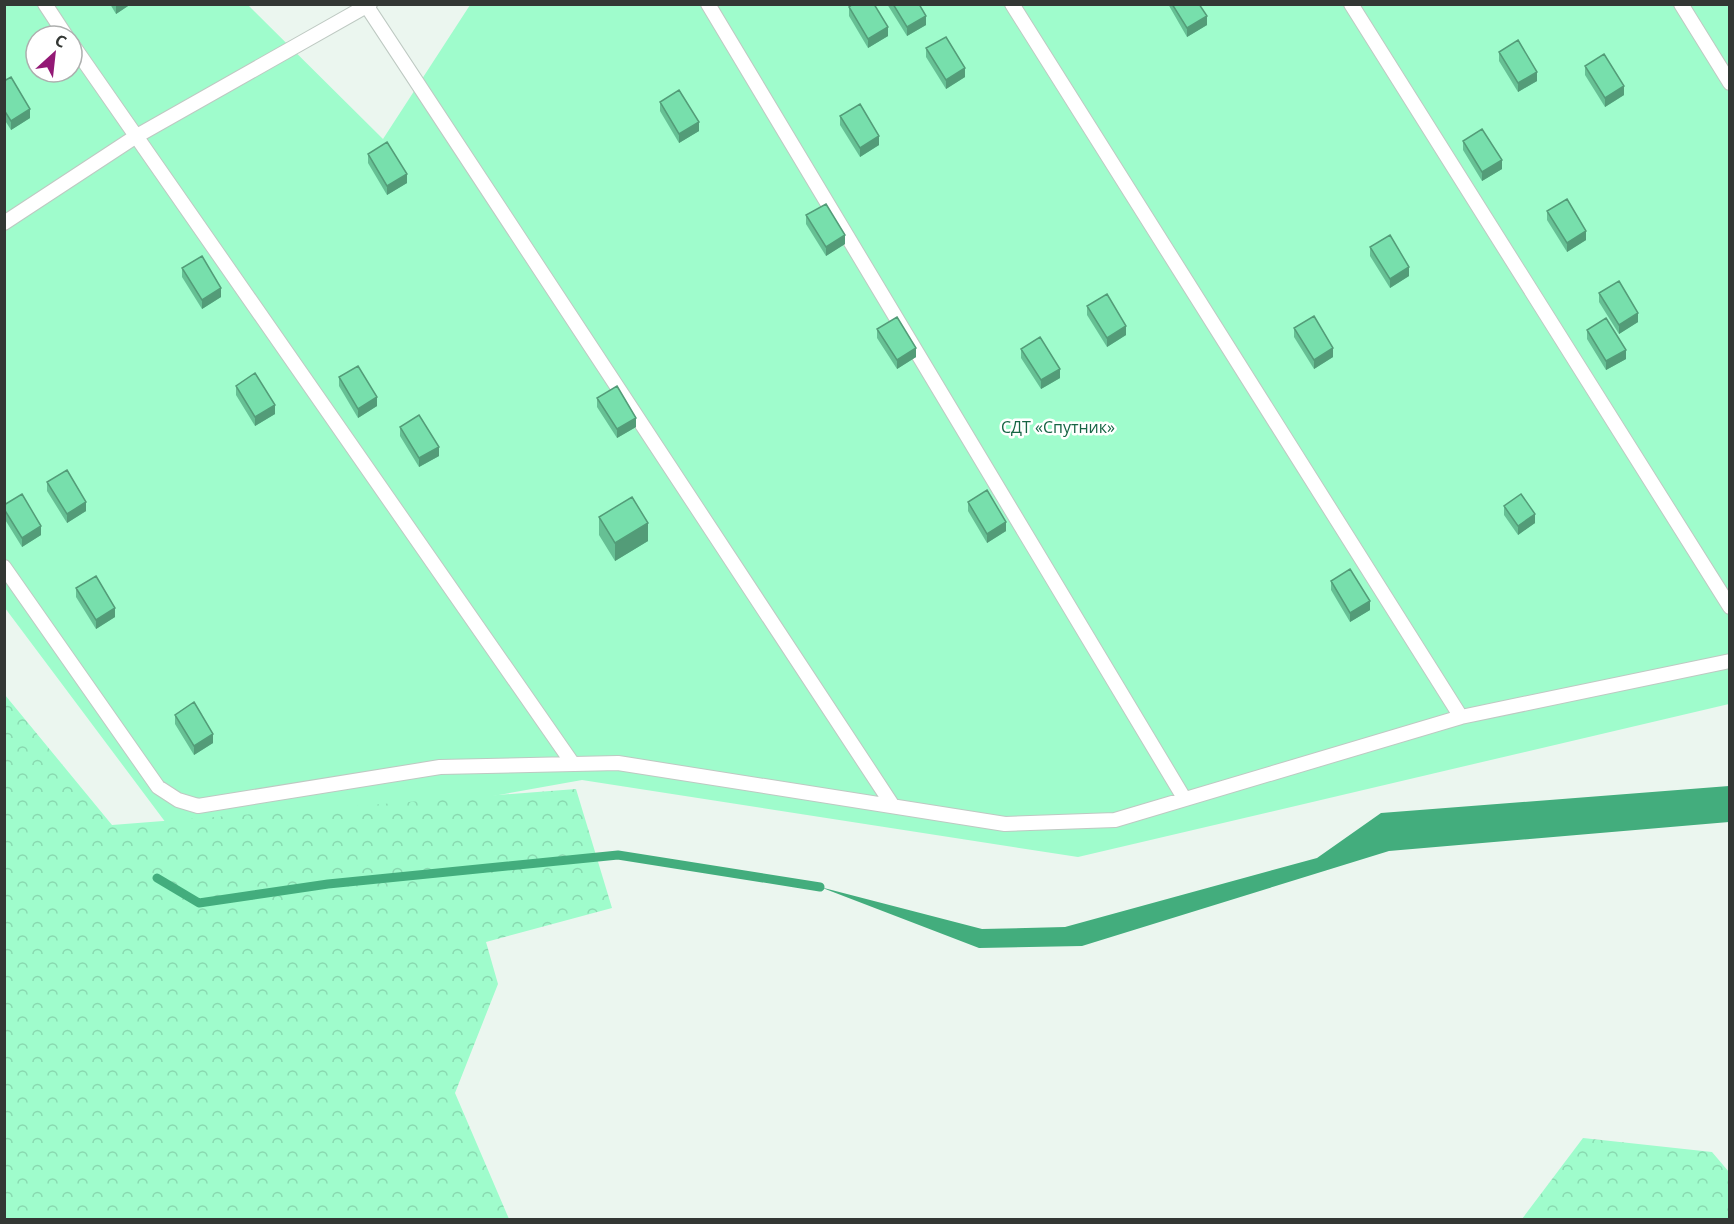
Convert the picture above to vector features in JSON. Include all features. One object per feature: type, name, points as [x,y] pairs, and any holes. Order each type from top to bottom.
[{"type":"lane","points":[[45,4],[58,24]]},
{"type":"lane","points":[[708,4],[1184,798]]},
{"type":"lane","points":[[1012,4],[1461,717]]},
{"type":"lane","points":[[1351,4],[1730,607]]},
{"type":"lane","points":[[1681,4],[1730,83]]},
{"type":"lane","points":[[4,223],[135,137],[369,6],[893,806]]},
{"type":"lane","points":[[84,62],[573,764]]},
{"type":"lane","points":[[4,567],[158,786],[178,800],[198,806],[440,767],[618,763],[1005,824],[1115,820],[1461,717],[1730,661]]},
{"type":"green space","name":"СДТ «Спутник»","points":[[5,5],[248,5],[383,139],[470,5],[1729,5],[1729,704],[1078,857],[582,780],[187,851],[5,608]]},
{"type":"green space","points":[[5,695],[112,825],[576,789],[612,908],[486,942],[498,984],[455,1093],[509,1219],[5,1219]]},
{"type":"green space","points":[[1583,1138],[1712,1152],[1729,1172],[1729,1219],[1522,1219]]},
{"type":"shaded area","points":[[1729,786],[1729,822],[1389,851],[1082,946],[979,948],[820,887],[982,929],[1065,927],[1317,858],[1381,813]]},
{"type":"building","points":[[853,4],[874,4],[888,27],[868,39],[849,7]]},
{"type":"building","points":[[893,4],[919,4],[926,16],[907,27]]},
{"type":"building","points":[[1172,4],[1199,4],[1207,16],[1187,28]]},
{"type":"building","points":[[946,37],[965,68],[946,80],[926,48]]},
{"type":"building","points":[[1518,40],[1537,72],[1518,83],[1499,52]]},
{"type":"building","points":[[1604,54],[1624,86],[1605,98],[1585,66]]},
{"type":"building","points":[[11,77],[30,109],[11,121],[4,110],[4,81]]},
{"type":"building","points":[[679,90],[699,122],[679,134],[660,102]]},
{"type":"building","points":[[860,104],[879,136],[860,148],[840,116]]},
{"type":"building","points":[[1482,129],[1502,160],[1482,172],[1463,141]]},
{"type":"building","points":[[387,142],[407,174],[387,186],[368,154]]},
{"type":"building","points":[[1567,199],[1586,231],[1567,243],[1547,211]]},
{"type":"building","points":[[826,204],[845,235],[826,247],[806,215]]},
{"type":"building","points":[[1390,235],[1409,267],[1390,279],[1370,247]]},
{"type":"building","points":[[202,256],[221,288],[202,300],[182,268]]},
{"type":"building","points":[[1619,281],[1638,313],[1619,325],[1599,293]]},
{"type":"building","points":[[1107,294],[1126,326],[1107,338],[1087,306]]},
{"type":"building","points":[[1314,316],[1333,348],[1314,360],[1294,328]]},
{"type":"building","points":[[897,317],[916,348],[897,360],[877,329]]},
{"type":"building","points":[[1606,318],[1626,350],[1606,361],[1587,330]]},
{"type":"building","points":[[1040,337],[1060,369],[1041,380],[1021,349]]},
{"type":"building","points":[[358,366],[377,397],[358,409],[339,377]]},
{"type":"building","points":[[255,373],[275,405],[255,417],[236,386]]},
{"type":"building","points":[[617,386],[636,418],[617,429],[597,398]]},
{"type":"building","points":[[419,415],[439,447],[419,458],[400,427]]},
{"type":"building","points":[[67,470],[86,502],[67,514],[47,482]]},
{"type":"building","points":[[987,490],[1006,522],[987,534],[968,502]]},
{"type":"building","points":[[22,494],[41,526],[22,538],[4,509],[4,505]]},
{"type":"building","points":[[1521,494],[1535,514],[1518,526],[1504,506]]},
{"type":"building","points":[[632,497],[648,523],[615,543],[599,517]]},
{"type":"building","points":[[1350,569],[1370,601],[1350,613],[1331,581]]},
{"type":"building","points":[[96,576],[115,608],[96,620],[76,588]]},
{"type":"building","points":[[194,702],[213,734],[194,746],[175,715]]},
{"type":"waterway","points":[[157,878],[199,903],[328,884],[618,855],[820,887]]}]
